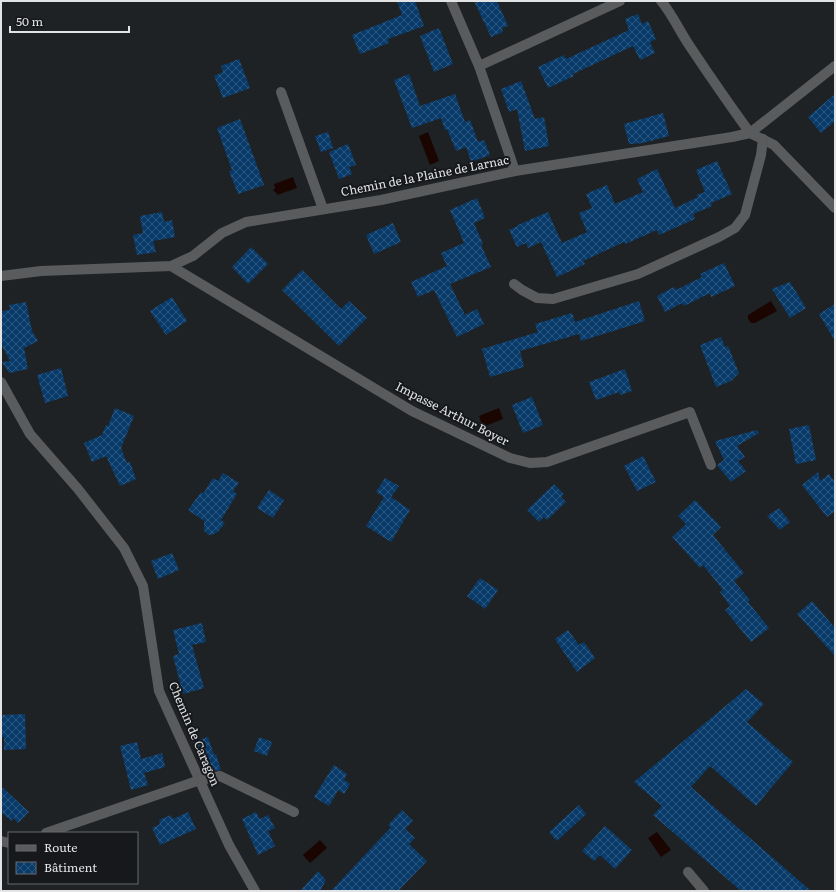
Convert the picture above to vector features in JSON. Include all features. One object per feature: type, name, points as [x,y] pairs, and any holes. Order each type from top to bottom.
[{"type":"street","points":[[451,1],[479,66],[515,171]]},
{"type":"street","points":[[479,66],[620,1]]},
{"type":"street","points":[[661,1],[719,91],[750,133],[774,145],[835,208]]},
{"type":"street","points":[[750,133],[835,66]]},
{"type":"street","points":[[281,92],[323,210]]},
{"type":"street","name":"Chemin de la Plaine de Larnac","points":[[1,276],[41,271],[171,266],[193,256],[222,233],[246,222],[381,200],[515,171],[732,138],[750,133]]},
{"type":"street","points":[[514,284],[537,298],[553,299],[638,274],[719,237],[735,228],[745,215],[761,155],[763,140]]},
{"type":"street","name":"Impasse Arthur Boyer","points":[[171,266],[412,411],[510,458],[530,463],[546,462],[690,412],[711,465]]},
{"type":"street","name":"Chemin de Caragon","points":[[1,382],[30,434],[78,489],[124,548],[143,586],[159,691],[229,845],[255,891]]},
{"type":"street","points":[[49,832],[200,780],[220,776],[294,812]]},
{"type":"street","points":[[688,872],[704,891]]},
{"type":"shaded area","points":[[428,132],[439,161],[430,165],[419,136]]},
{"type":"shaded area","points":[[293,177],[297,188],[277,195],[276,192],[273,191],[275,188],[274,184]]},
{"type":"shaded area","points":[[771,301],[777,311],[755,323],[751,323],[748,319],[748,315]]},
{"type":"shaded area","points":[[499,408],[503,419],[483,427],[479,416]]},
{"type":"shaded area","points":[[657,832],[671,850],[661,857],[648,838]]},
{"type":"shaded area","points":[[320,840],[327,848],[310,863],[303,855]]},
{"type":"building","points":[[397,1],[415,1],[424,26],[388,39],[389,43],[360,54],[352,35],[402,15]]},
{"type":"building","points":[[474,1],[497,1],[508,26],[502,28],[503,32],[491,37]]},
{"type":"building","points":[[638,14],[642,24],[648,21],[656,39],[650,42],[655,53],[640,60],[633,46],[573,74],[574,76],[548,88],[538,67],[564,55],[566,59],[629,30],[625,19]]},
{"type":"building","points":[[439,28],[453,64],[434,72],[420,36]]},
{"type":"building","points":[[239,59],[250,88],[223,98],[214,76],[223,72],[221,66]]},
{"type":"building","points":[[409,74],[420,106],[455,94],[465,122],[470,120],[478,142],[484,140],[490,155],[471,162],[466,147],[456,151],[447,129],[445,130],[441,118],[412,128],[394,80]]},
{"type":"building","points":[[521,81],[535,119],[544,117],[549,146],[525,151],[517,109],[509,112],[501,89]]},
{"type":"building","points":[[835,94],[835,121],[821,133],[808,117]]},
{"type":"building","points":[[663,113],[669,136],[643,143],[629,144],[624,124]]},
{"type":"building","points":[[240,119],[264,185],[238,194],[229,171],[232,170],[217,128]]},
{"type":"building","points":[[328,132],[333,148],[321,152],[315,136]]},
{"type":"building","points":[[348,144],[356,165],[349,167],[352,174],[339,179],[329,152]]},
{"type":"building","points":[[717,161],[732,194],[711,203],[712,206],[693,214],[695,219],[659,235],[657,230],[625,244],[624,242],[583,261],[585,264],[557,277],[541,242],[528,248],[526,243],[517,247],[509,230],[548,212],[562,243],[587,232],[579,213],[592,208],[586,194],[607,185],[615,204],[643,192],[637,179],[657,169],[675,208],[698,197],[696,195],[705,192],[696,170]]},
{"type":"building","points":[[477,198],[485,218],[474,223],[483,244],[481,245],[491,267],[450,284],[465,315],[477,309],[484,324],[457,337],[434,290],[418,297],[411,282],[447,266],[441,253],[464,243],[450,210]]},
{"type":"building","points":[[162,212],[164,222],[172,220],[175,237],[153,241],[156,252],[137,255],[133,235],[143,233],[140,216]]},
{"type":"building","points":[[393,223],[401,242],[374,254],[366,235]]},
{"type":"building","points":[[251,247],[268,264],[248,284],[232,267]]},
{"type":"building","points":[[724,263],[735,286],[711,297],[710,293],[684,306],[682,303],[665,312],[657,296],[674,287],[676,290],[702,277],[700,274]]},
{"type":"building","points":[[302,270],[341,309],[349,301],[367,318],[339,346],[282,290]]},
{"type":"building","points":[[790,282],[806,308],[790,318],[772,289]]},
{"type":"building","points":[[172,297],[187,321],[166,335],[150,311]]},
{"type":"building","points":[[639,301],[645,321],[581,341],[579,334],[520,351],[524,367],[490,377],[482,349],[538,332],[535,324],[572,313],[575,322]]},
{"type":"building","points":[[26,302],[32,331],[38,341],[24,348],[28,369],[9,373],[2,362],[10,361],[1,344],[1,311],[10,310],[9,305]]},
{"type":"building","points":[[835,304],[835,341],[819,314]]},
{"type":"building","points":[[721,337],[725,347],[728,346],[739,373],[731,381],[716,387],[700,345]]},
{"type":"building","points":[[61,368],[68,396],[45,403],[37,375]]},
{"type":"building","points":[[625,369],[632,391],[620,395],[619,392],[596,400],[589,382]]},
{"type":"building","points":[[532,397],[543,425],[523,433],[512,405]]},
{"type":"building","points":[[115,408],[134,416],[121,448],[127,463],[130,462],[136,479],[120,486],[106,456],[92,462],[84,443],[102,435],[106,425],[108,426]]},
{"type":"building","points":[[809,425],[816,460],[796,464],[789,429]]},
{"type":"building","points":[[757,430],[759,433],[737,446],[745,457],[738,461],[746,471],[731,482],[717,465],[724,460],[715,441]]},
{"type":"building","points":[[643,456],[656,482],[637,491],[624,466]]},
{"type":"building","points":[[818,472],[820,481],[829,474],[835,482],[835,511],[827,517],[802,485]]},
{"type":"building","points":[[223,473],[239,483],[233,491],[237,494],[221,520],[225,523],[218,532],[209,535],[204,531],[204,521],[188,510],[201,492],[203,494],[213,478],[218,481]]},
{"type":"building","points":[[385,478],[399,486],[391,497],[410,510],[391,542],[366,526],[384,497],[376,492]]},
{"type":"building","points":[[554,484],[564,494],[561,497],[566,502],[547,520],[544,517],[539,522],[527,510]]},
{"type":"building","points":[[269,490],[284,500],[273,518],[257,508]]},
{"type":"building","points":[[695,500],[721,527],[713,535],[744,573],[734,581],[750,600],[748,602],[769,628],[751,642],[725,610],[730,606],[720,592],[723,590],[703,565],[700,568],[672,537],[686,524],[678,516]]},
{"type":"building","points":[[779,508],[790,522],[780,530],[767,516]]},
{"type":"building","points":[[172,553],[179,570],[158,579],[151,561]]},
{"type":"building","points":[[480,578],[498,590],[485,609],[467,596]]},
{"type":"building","points":[[812,601],[835,628],[835,656],[797,614]]},
{"type":"building","points":[[202,623],[206,642],[192,645],[204,688],[183,694],[173,656],[179,654],[173,630]]},
{"type":"building","points":[[568,630],[579,645],[584,642],[595,658],[577,672],[555,639]]},
{"type":"building","points":[[746,689],[764,704],[747,722],[793,762],[756,806],[710,766],[691,787],[811,891],[741,891],[653,815],[662,806],[634,782]]},
{"type":"building","points":[[25,714],[26,749],[4,750],[4,737],[1,737],[1,715]]},
{"type":"building","points":[[208,737],[214,755],[216,754],[221,770],[207,772],[193,742]]},
{"type":"building","points":[[259,737],[272,742],[267,756],[254,751]]},
{"type":"building","points":[[137,742],[141,759],[162,753],[165,767],[144,773],[148,785],[131,790],[120,746]]},
{"type":"building","points":[[334,765],[347,774],[344,780],[350,784],[344,794],[338,790],[329,806],[314,797]]},
{"type":"building","points":[[1,786],[29,812],[18,823],[13,818],[11,821],[1,812]]},
{"type":"building","points":[[579,805],[586,814],[557,841],[549,832]]},
{"type":"building","points":[[402,810],[413,821],[405,829],[415,838],[409,844],[427,861],[398,891],[331,891],[391,827],[388,825]]},
{"type":"building","points":[[188,812],[196,829],[160,845],[152,828],[160,824],[159,820],[171,815],[173,819]]},
{"type":"building","points":[[256,812],[260,819],[268,815],[275,828],[268,831],[275,846],[258,855],[242,819]]},
{"type":"building","points":[[605,826],[632,850],[615,869],[600,855],[594,861],[582,851]]},
{"type":"building","points":[[318,871],[326,880],[320,891],[300,891]]}]
